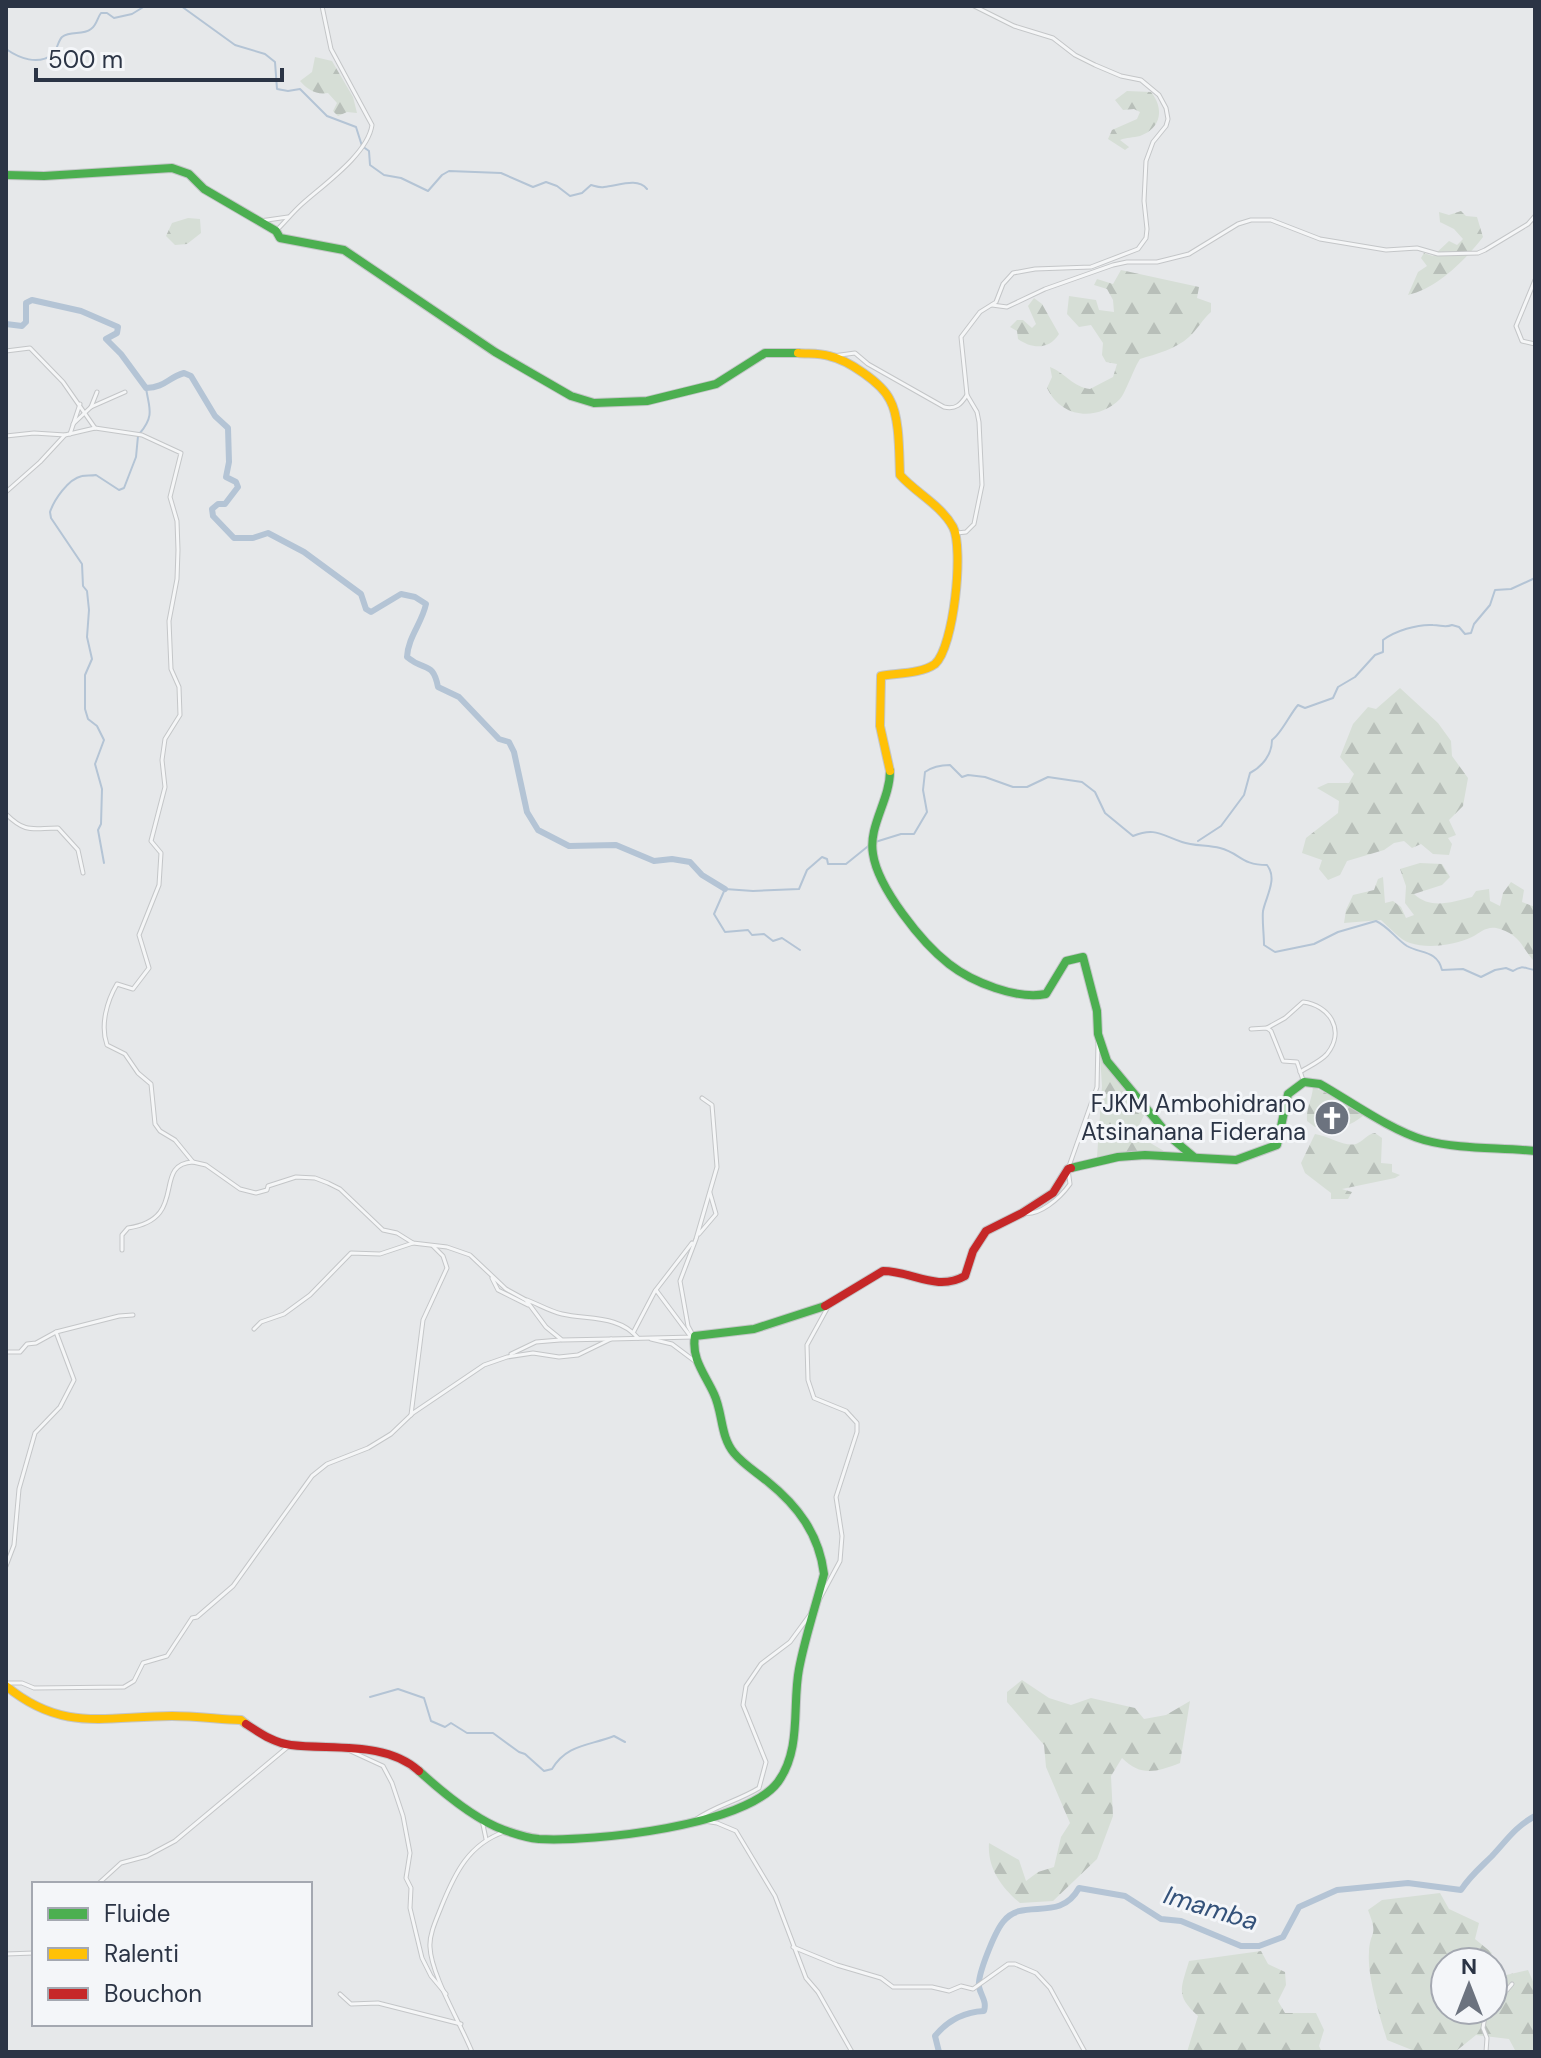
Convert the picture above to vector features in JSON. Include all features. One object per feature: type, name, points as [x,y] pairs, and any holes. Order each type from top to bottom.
[{"type":"street","points":[[276,231],[360,149],[372,125],[331,49],[322,6]]},
{"type":"street","points":[[957,533],[966,532],[974,524],[982,485],[977,412],[967,395],[961,337],[980,312],[992,305],[1013,273],[1091,267],[1142,246],[1147,229],[1144,201],[1146,161],[1153,142],[1168,119],[1159,95],[1141,80],[1095,65],[1075,55],[1053,38],[1014,26],[974,6]]},
{"type":"street","points":[[6,175],[44,176],[172,168],[189,174],[204,189],[276,231],[280,238],[344,250],[372,266],[495,352],[571,396],[594,403],[647,401],[723,382],[765,353],[831,356],[855,353],[944,407],[951,409],[960,405],[967,395]]},
{"type":"street","points":[[260,221],[292,216]]},
{"type":"street","points":[[992,305],[1007,307],[1045,289],[1113,265],[1157,262],[1189,254],[1238,224],[1251,220],[1271,220],[1320,239],[1386,250],[1417,248],[1438,254],[1478,253],[1528,224],[1535,216]]},
{"type":"street","points":[[1535,280],[1516,326],[1522,341],[1535,344]]},
{"type":"street","points":[[6,351],[30,348],[80,404],[95,428]]},
{"type":"street","points":[[527,1303],[546,1327],[562,1340],[693,1337],[754,1329],[829,1305],[883,1271],[937,1284],[960,1279],[965,1276],[973,1251],[986,1231],[1053,1193],[1068,1169],[1097,1087],[1097,1011],[1083,957],[1066,961],[1046,994],[1031,997],[950,965],[913,926],[890,891],[873,855],[890,777],[890,764],[882,741],[881,676],[932,666],[940,659],[952,617],[957,533],[944,514],[900,475],[892,402],[883,389],[848,363],[831,356]]},
{"type":"street","points":[[73,424],[91,407],[97,392]]},
{"type":"street","points":[[91,407],[125,392]]},
{"type":"street","points":[[6,492],[67,435],[80,404]]},
{"type":"street","points":[[6,436],[34,433],[67,435],[95,428],[142,435],[181,453],[170,497],[177,521],[178,550],[177,579],[169,621],[171,669],[179,687],[180,715],[165,739],[162,760],[165,787],[151,841],[161,853],[159,885],[139,935],[149,968],[133,989],[117,984],[107,1001],[104,1034],[107,1045],[125,1054],[138,1073],[151,1084],[155,1124],[175,1140],[193,1162]]},
{"type":"street","points":[[6,814],[18,826],[33,831],[58,828],[78,850],[83,873]]},
{"type":"street","points":[[1251,1029],[1267,1028],[1285,1018],[1303,1002],[1317,1005],[1328,1012],[1334,1029],[1327,1053],[1300,1072]]},
{"type":"street","points":[[1267,1028],[1274,1034],[1283,1061],[1297,1062],[1304,1082]]},
{"type":"street","points":[[1098,1034],[1107,1061],[1170,1137],[1194,1158]]},
{"type":"street","points":[[1068,1169],[1118,1157],[1145,1155],[1236,1160],[1277,1145],[1288,1094],[1304,1082],[1320,1084],[1421,1139],[1465,1148],[1493,1146],[1535,1151]]},
{"type":"street","points":[[6,1684],[23,1700],[54,1715],[106,1721],[172,1716],[241,1720],[269,1739],[290,1745],[339,1746],[408,1761],[482,1819],[536,1839],[592,1839],[696,1822],[724,1814],[759,1797],[778,1782],[793,1748],[799,1670],[824,1574],[822,1555],[810,1523],[789,1499],[732,1450],[723,1430],[717,1398],[699,1364],[688,1326],[680,1281],[717,1167],[712,1105],[702,1098]]},
{"type":"street","points":[[122,1250],[122,1235],[128,1228],[146,1225],[162,1214],[172,1176],[179,1166],[193,1162],[206,1165],[233,1185],[256,1193],[296,1177],[315,1178],[340,1189],[383,1230],[397,1233],[413,1243],[447,1247],[470,1255],[490,1274],[498,1290],[561,1314],[593,1317],[619,1324],[638,1338]]},
{"type":"street","points":[[633,1333],[656,1290],[716,1214],[710,1192]]},
{"type":"street","points":[[254,1329],[261,1322],[284,1314],[310,1295],[351,1253],[380,1254],[413,1243]]},
{"type":"street","points":[[411,1415],[423,1320],[447,1268],[443,1256],[432,1246]]},
{"type":"street","points":[[656,1290],[693,1337]]},
{"type":"street","points":[[696,1822],[705,1813],[759,1788],[766,1762],[743,1705],[746,1686],[761,1664],[790,1642],[814,1608],[840,1561],[842,1536],[836,1497],[857,1432],[857,1423],[846,1411],[814,1398],[808,1380],[807,1345],[829,1305]]},
{"type":"street","points":[[6,1352],[20,1352],[27,1344],[36,1343],[56,1332],[133,1315]]},
{"type":"street","points":[[6,1566],[14,1545],[19,1489],[35,1433],[60,1407],[74,1380],[56,1332]]},
{"type":"street","points":[[644,1338],[672,1344],[686,1351],[699,1364]]},
{"type":"street","points":[[577,1339],[583,1341]]},
{"type":"street","points":[[507,1357],[533,1353],[559,1357],[578,1355],[611,1339]]},
{"type":"street","points":[[6,1684],[22,1683],[34,1688],[124,1687],[134,1681],[143,1663],[167,1656],[192,1618],[233,1586],[312,1476],[327,1464],[368,1448],[391,1434],[411,1415],[484,1365],[536,1342],[604,1340]]},
{"type":"street","points":[[100,1882],[121,1863],[147,1856],[175,1841],[290,1745]]},
{"type":"street","points":[[339,1746],[383,1766],[392,1783],[403,1816],[410,1853],[406,1878],[411,1888],[410,1908],[422,1958],[431,1976],[446,1994]]},
{"type":"street","points":[[482,1819],[486,1839]]},
{"type":"street","points":[[696,1822],[717,1823],[736,1831],[775,1896],[806,1978],[818,1992],[852,2052]]},
{"type":"street","points":[[472,2052],[446,1994],[430,1947],[433,1931],[460,1864],[486,1839],[508,1831]]},
{"type":"street","points":[[793,1947],[881,1978],[893,1987],[932,1987],[949,1991],[961,1986],[973,1989],[1008,1964],[1015,1964],[1045,1981],[1085,2052]]},
{"type":"street","points":[[6,1954],[32,1953]]},
{"type":"street","points":[[1509,1988],[1512,1984]]},
{"type":"street","points":[[340,1994],[351,2004],[378,2003],[461,2024]]},
{"type":"street","points":[[1483,2026],[1487,2038],[1486,2052]]},
{"type":"green space","points":[[315,57],[332,61],[353,97],[357,113],[347,112],[338,116],[333,111],[337,103],[328,93],[312,91],[300,81],[312,72]]},
{"type":"green space","points":[[1127,91],[1151,92],[1158,104],[1159,117],[1147,132],[1120,140],[1129,147],[1125,150],[1108,139],[1112,130],[1137,119],[1140,112],[1123,110],[1115,100]]},
{"type":"green space","points":[[1461,211],[1466,216],[1477,217],[1483,237],[1440,280],[1408,295],[1418,272],[1427,266],[1421,258],[1424,253],[1433,256],[1449,241],[1457,245],[1463,239],[1454,229],[1440,222],[1439,212],[1449,215]]},
{"type":"green space","points":[[188,218],[200,219],[201,233],[187,244],[175,245],[166,236],[172,223]]},
{"type":"green space","points":[[1121,270],[1199,287],[1197,298],[1211,303],[1211,312],[1184,341],[1166,351],[1140,359],[1122,396],[1111,406],[1090,414],[1070,411],[1053,398],[1047,388],[1052,377],[1050,367],[1079,386],[1090,389],[1113,377],[1117,364],[1106,362],[1102,355],[1103,343],[1091,325],[1079,327],[1067,314],[1069,296],[1096,300],[1099,310],[1114,312],[1113,300],[1107,289],[1094,285],[1097,279],[1113,284]]},
{"type":"green space","points":[[1034,298],[1042,304],[1059,334],[1050,343],[1040,346],[1018,339],[1017,331],[1010,327],[1017,320],[1023,320],[1032,328],[1036,324],[1028,306]]},
{"type":"green space","points":[[1400,688],[1438,723],[1451,741],[1452,756],[1468,778],[1463,806],[1449,820],[1456,835],[1448,838],[1452,844],[1449,855],[1433,854],[1421,844],[1412,848],[1404,841],[1394,843],[1384,850],[1347,861],[1340,875],[1328,880],[1319,869],[1322,860],[1302,853],[1306,838],[1338,813],[1339,801],[1317,788],[1328,783],[1349,783],[1354,774],[1340,757],[1353,724],[1368,707],[1376,709]]},
{"type":"green space","points":[[1420,863],[1442,864],[1450,877],[1442,885],[1414,894],[1427,902],[1457,901],[1472,897],[1476,891],[1489,889],[1490,901],[1500,906],[1503,893],[1511,882],[1524,890],[1522,902],[1535,907],[1535,962],[1513,935],[1495,928],[1457,942],[1425,946],[1406,941],[1381,920],[1344,923],[1353,895],[1374,890],[1378,879],[1383,877],[1385,903],[1393,901],[1401,907],[1406,918],[1414,915],[1405,903],[1406,886],[1400,869]]},
{"type":"green space","points":[[1100,1056],[1146,1111],[1135,1134],[1164,1151],[1097,1157],[1102,1086]]},
{"type":"green space","points":[[1313,1087],[1343,1101],[1363,1116],[1343,1127],[1328,1128],[1322,1123],[1315,1127],[1307,1121]]},
{"type":"green space","points":[[1375,1133],[1382,1138],[1381,1163],[1392,1164],[1392,1172],[1400,1175],[1395,1178],[1342,1189],[1352,1192],[1348,1199],[1331,1199],[1331,1193],[1305,1173],[1301,1163],[1315,1134],[1354,1144]]},
{"type":"green space","points":[[1022,1680],[1049,1698],[1071,1705],[1091,1698],[1135,1708],[1144,1719],[1166,1715],[1190,1701],[1180,1763],[1149,1771],[1136,1768],[1122,1758],[1111,1776],[1113,1816],[1097,1859],[1053,1901],[1020,1903],[997,1877],[990,1861],[989,1843],[1019,1860],[1026,1881],[1038,1872],[1054,1867],[1061,1837],[1070,1823],[1046,1767],[1044,1745],[1007,1702],[1007,1692]]},
{"type":"green space","points":[[1440,1893],[1449,1909],[1479,1923],[1475,1939],[1484,1946],[1429,1946],[1429,2026],[1509,2026],[1509,1974],[1528,1970],[1535,1986],[1535,2052],[1516,2052],[1509,2039],[1476,2035],[1455,2052],[1417,2052],[1387,2040],[1370,1973],[1369,1952],[1373,1930],[1368,1910],[1382,1900]]},
{"type":"green space","points":[[1261,1951],[1268,1964],[1285,1972],[1286,1985],[1278,2001],[1285,2013],[1316,2013],[1324,2030],[1319,2046],[1322,2052],[1187,2052],[1198,2016],[1186,2002],[1182,1991],[1189,1961]]},
{"type":"waterway","points":[[6,49],[23,58],[41,60],[53,54],[62,37],[95,26],[101,13],[114,18],[132,14],[145,6]]},
{"type":"waterway","points":[[181,6],[235,45],[265,54],[275,62],[277,89],[300,89],[327,116],[356,127],[362,146],[369,151],[370,165],[384,175],[401,178],[428,191],[449,171],[501,173],[533,187],[546,182],[570,196],[582,193],[591,185],[602,187],[638,183],[647,189]]},
{"type":"waterway","points":[[6,324],[22,326],[26,322],[26,303],[32,300],[81,311],[118,327],[117,333],[106,339],[146,388],[158,386],[184,373],[191,376],[215,416],[228,428],[226,477],[236,482],[238,487],[225,504],[218,504],[212,509],[213,516],[234,538],[253,538],[268,533],[304,552],[361,594],[366,609],[371,612],[401,594],[415,597],[426,604],[407,657],[431,670],[438,687],[459,697],[499,739],[509,742],[527,812],[538,830],[569,846],[616,845],[654,861],[672,859],[690,862],[702,875],[725,889]]},
{"type":"waterway","points":[[140,433],[149,416],[146,388]]},
{"type":"waterway","points":[[104,863],[98,830],[101,824],[102,789],[95,764],[104,740],[97,726],[88,719],[85,709],[85,675],[92,659],[87,637],[87,591],[83,586],[82,564],[50,512],[62,491],[82,476],[96,475],[119,490],[124,488],[136,457],[138,436]]},
{"type":"waterway","points":[[1198,841],[1221,826],[1244,795],[1250,773],[1266,759],[1272,740],[1298,705],[1305,708],[1333,698],[1338,687],[1355,677],[1375,655],[1383,652],[1383,640],[1400,631],[1420,626],[1452,625],[1465,634],[1471,633],[1474,624],[1490,605],[1495,590],[1511,589],[1535,578]]},
{"type":"waterway","points":[[800,950],[782,938],[773,941],[764,934],[752,935],[748,930],[725,932],[714,914],[725,889],[799,889],[807,870],[822,857],[827,859],[828,864],[846,864],[872,843],[901,834],[914,834],[927,812],[923,790],[925,772],[950,765],[962,777],[985,777],[1013,787],[1027,787],[1048,777],[1082,782],[1095,792],[1105,813],[1133,836],[1158,833],[1186,843],[1227,850],[1246,861],[1267,865],[1271,882],[1263,911],[1264,945],[1275,952],[1314,944],[1338,932],[1376,921],[1407,946],[1432,956],[1442,970],[1463,969],[1481,977],[1506,968],[1513,971],[1522,967],[1535,970]]},
{"type":"waterway","points":[[370,1697],[398,1689],[424,1698],[431,1721],[445,1727],[451,1723],[467,1733],[493,1733],[544,1771],[552,1769],[564,1755],[579,1747],[614,1736],[625,1742]]},
{"type":"waterway","name":"Imamba","points":[[939,2052],[935,2036],[945,2025],[963,2015],[984,2011],[979,1981],[987,1954],[1003,1922],[1020,1911],[1062,1905],[1079,1888],[1125,1896],[1161,1919],[1181,1921],[1241,1946],[1259,1946],[1283,1937],[1299,1907],[1337,1890],[1408,1883],[1461,1890],[1512,1834],[1535,1816]]},
{"type":"traffic: fast","points":[[6,175],[44,176],[172,168],[189,174],[204,189],[276,231],[280,238],[344,250],[495,352],[571,396],[594,403],[647,401],[716,384],[765,353],[798,353]]},
{"type":"traffic: fast","points":[[890,771],[874,833],[873,854],[883,883],[914,929],[938,955],[959,971],[1009,992],[1046,994],[1066,961],[1083,957],[1097,1011],[1098,1034],[1107,1061],[1170,1137],[1194,1157]]},
{"type":"traffic: fast","points":[[1071,1168],[1118,1157],[1145,1155],[1236,1160],[1277,1145],[1288,1094],[1304,1082],[1320,1084],[1385,1123],[1424,1140],[1466,1147],[1535,1151]]},
{"type":"traffic: fast","points":[[419,1771],[482,1819],[508,1831],[539,1839],[630,1834],[702,1820],[734,1810],[760,1797],[778,1782],[790,1755],[799,1669],[824,1574],[812,1534],[797,1511],[741,1461],[729,1446],[717,1401],[697,1359],[694,1344],[695,1336],[754,1329],[825,1306]]},
{"type":"traffic: slow","points":[[798,353],[837,358],[864,373],[886,393],[896,416],[900,475],[942,512],[953,527],[956,538],[955,597],[942,654],[935,664],[923,670],[881,676],[880,726],[890,771]]},
{"type":"traffic: slow","points":[[6,1686],[27,1701],[66,1716],[86,1719],[189,1716],[241,1720],[246,1724]]},
{"type":"traffic: jam","points":[[825,1306],[883,1271],[944,1282],[965,1276],[973,1251],[986,1231],[1053,1193],[1071,1168]]},
{"type":"traffic: jam","points":[[246,1724],[285,1744],[375,1751],[406,1761],[419,1771]]},
{"type":"place","name":"FJKM Ambohidrano Atsinanana Fiderana","points":[[1332,1118]]}]
